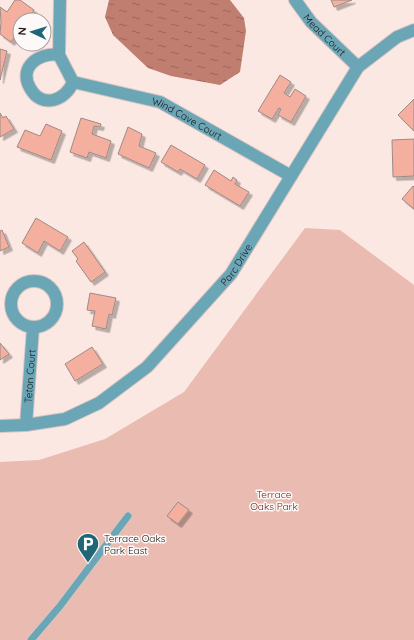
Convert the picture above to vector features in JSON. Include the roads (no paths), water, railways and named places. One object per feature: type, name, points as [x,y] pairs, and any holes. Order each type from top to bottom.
[{"type":"street","points":[[59,55],[49,54],[40,56],[33,62],[28,70],[27,79],[30,88],[36,96],[45,100],[54,100],[66,94],[73,82],[59,55],[60,0]]},
{"type":"street","name":"Mead Court","points":[[295,0],[311,22],[358,67]]},
{"type":"street","name":"Parc Drive","points":[[0,426],[26,425],[65,419],[99,403],[147,367],[231,274],[358,67],[397,37],[414,30]]},
{"type":"street","name":"Wind Cave Court","points":[[73,82],[160,102],[291,176]]},
{"type":"street","name":"Teton Court","points":[[26,425],[33,328]]},
{"type":"lane","points":[[31,640],[60,606],[128,516]]},
{"type":"water","points":[[109,0],[230,0],[244,18],[246,31],[240,72],[220,85],[171,76],[148,68],[113,35],[105,17]]},
{"type":"place","name":"Terrace Oaks Park East","points":[[88,564]]},
{"type":"park label","name":"Terrace Oaks Park","points":[[274,500]]}]
